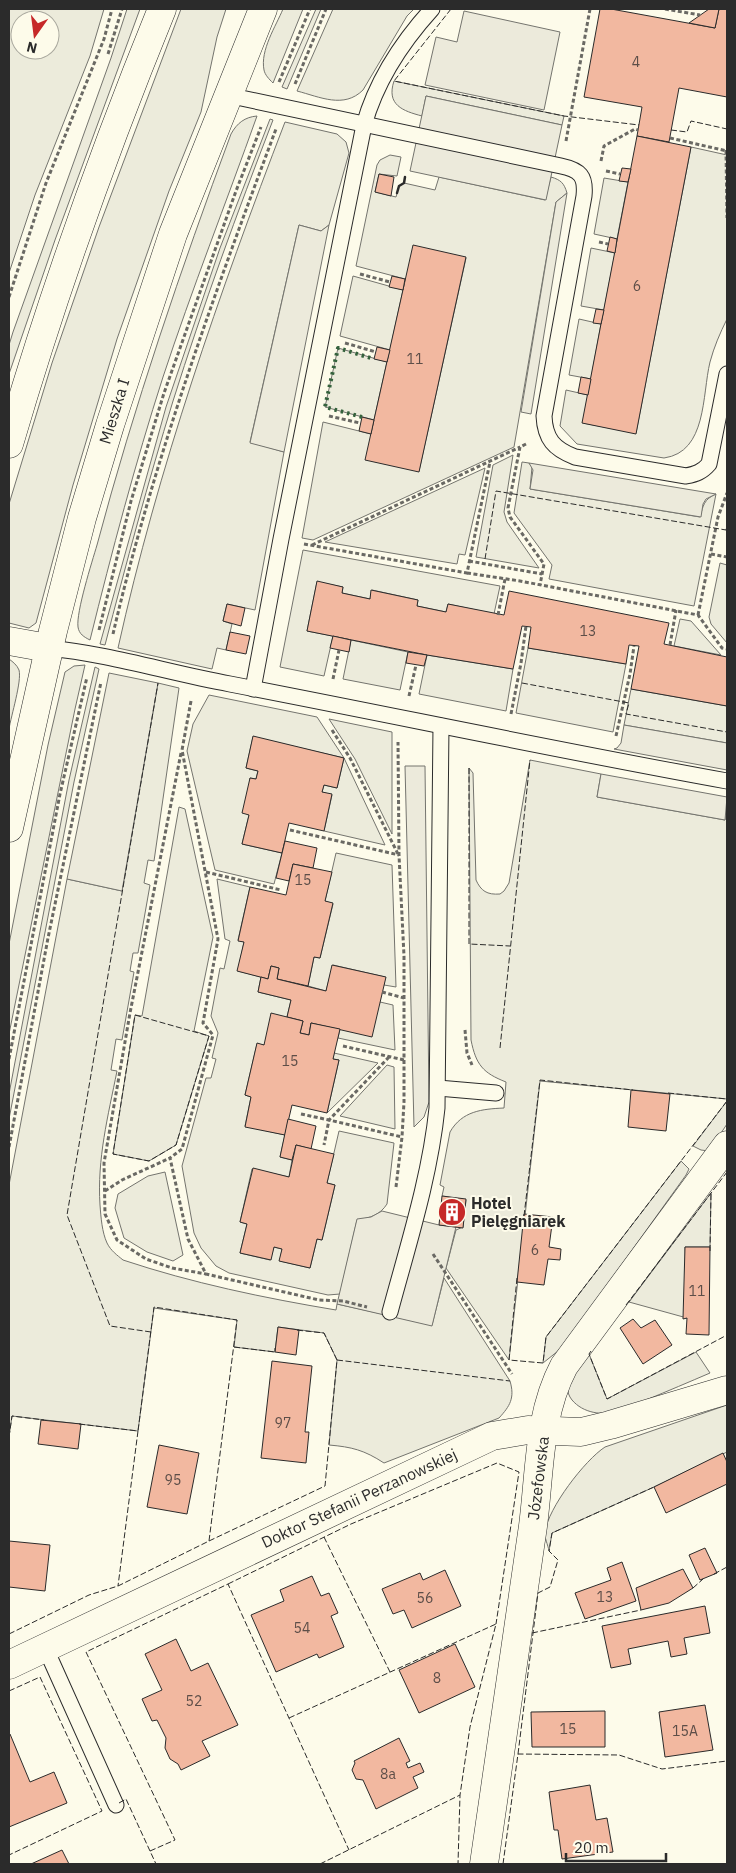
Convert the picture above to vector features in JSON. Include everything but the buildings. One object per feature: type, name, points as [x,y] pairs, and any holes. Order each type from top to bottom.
[{"type":"street","points":[[9,444],[33,364],[84,216],[136,71],[162,9]]},
{"type":"street","name":"Mieszka I","points":[[9,828],[48,648],[82,518],[138,337],[173,234],[263,9]]},
{"type":"street","points":[[9,641],[48,648]]},
{"type":"street","name":"Józefowska","points":[[484,1864],[550,1398],[564,1366],[727,1145]]},
{"type":"street","name":"Doktor Stefanii Perzanowskiej","points":[[9,1665],[492,1436],[528,1430],[581,1432],[727,1390]]},
{"type":"lane","points":[[253,689],[364,125],[374,96],[386,74],[419,23],[432,9]]},
{"type":"lane","points":[[227,95],[561,166],[577,171],[582,175],[585,187],[544,416],[546,432],[552,444],[560,452],[575,457],[686,476],[696,474],[704,470],[709,464],[727,374]]},
{"type":"lane","points":[[48,648],[100,656],[195,678],[589,756],[727,781]]},
{"type":"lane","points":[[390,1312],[414,1225],[435,1131],[438,1088],[441,726]]},
{"type":"lane","points":[[438,1088],[496,1093]]},
{"type":"lane","points":[[45,1647],[116,1805]]},
{"type":"path","points":[[9,297],[46,183],[104,39],[112,9]]},
{"type":"path","points":[[9,1059],[60,794],[100,656],[179,400],[310,9]]},
{"type":"path","points":[[9,1147],[100,656],[131,501],[164,393],[236,191],[326,9]]},
{"type":"path","points":[[561,166],[590,9]]},
{"type":"path","points":[[665,9],[700,15]]},
{"type":"path","points":[[670,138],[727,151],[727,218]]},
{"type":"path","points":[[599,170],[620,174]]},
{"type":"path","points":[[358,273],[390,282]]},
{"type":"path","points":[[343,343],[376,352]]},
{"type":"path","points":[[320,414],[360,424]]},
{"type":"path","points":[[311,545],[490,462],[546,432]]},
{"type":"path","points":[[520,447],[508,508],[510,517],[544,564],[540,585]]},
{"type":"path","points":[[467,573],[490,462]]},
{"type":"path","points":[[698,615],[718,517],[727,493]]},
{"type":"path","points":[[281,539],[698,615],[722,648],[727,649]]},
{"type":"path","points":[[711,554],[727,557]]},
{"type":"path","points":[[470,561],[542,574]]},
{"type":"path","points":[[498,615],[505,579]]},
{"type":"path","points":[[670,645],[676,610]]},
{"type":"path","points":[[510,720],[526,626]]},
{"type":"path","points":[[614,739],[618,734],[634,646]]},
{"type":"path","points":[[332,685],[339,650]]},
{"type":"path","points":[[408,700],[416,665]]},
{"type":"path","points":[[195,678],[130,1013],[104,1163],[105,1214],[117,1240],[146,1259],[172,1268],[319,1300],[343,1302],[390,1312]]},
{"type":"path","points":[[312,701],[350,758],[399,855]]},
{"type":"path","points":[[398,717],[399,855],[404,956],[404,1060],[402,1137],[391,1208],[414,1225],[512,1374]]},
{"type":"path","points":[[105,1192],[122,1180],[170,1158],[182,1149],[214,1035],[203,1023],[218,939],[182,750]]},
{"type":"path","points":[[290,830],[399,855]]},
{"type":"path","points":[[206,872],[281,890]]},
{"type":"path","points":[[382,992],[404,998]]},
{"type":"path","points":[[343,1046],[404,1060]]},
{"type":"path","points":[[324,1145],[329,1120],[389,1057]]},
{"type":"path","points":[[301,1114],[402,1137]]},
{"type":"path","points":[[170,1158],[188,1239],[206,1274]]},
{"type":"shaded area","points":[[9,9],[104,9],[90,56],[35,195],[9,273]]},
{"type":"shaded area","points":[[127,9],[140,9],[55,240],[9,374],[9,345],[13,332]]},
{"type":"shaded area","points":[[181,9],[226,9],[217,37],[201,112],[169,191],[117,339],[73,485],[36,623],[29,628],[9,623],[9,504],[52,363],[99,227]]},
{"type":"shaded area","points":[[283,9],[303,9],[273,83],[265,72],[264,54],[269,38]]},
{"type":"shaded area","points":[[316,9],[321,9],[287,89],[282,87]]},
{"type":"shaded area","points":[[333,9],[414,9],[407,16],[363,90],[356,96],[340,100],[332,100],[297,91]]},
{"type":"shaded area","points":[[464,11],[560,32],[544,110],[425,85],[436,37],[457,42]]},
{"type":"shaded area","points":[[394,81],[564,116],[562,125],[426,96],[422,116],[408,112],[394,101],[392,89]]},
{"type":"shaded area","points":[[426,96],[562,125],[546,200],[410,171]]},
{"type":"shaded area","points":[[257,116],[163,377],[124,508],[90,640],[79,632],[79,610],[142,389],[176,287],[231,134],[242,121]]},
{"type":"shaded area","points":[[270,119],[273,120],[184,365],[146,492],[105,645],[100,644],[166,407],[220,248]]},
{"type":"shaded area","points":[[285,122],[337,134],[346,142],[349,153],[329,225],[321,231],[299,225],[250,442],[284,452],[255,610],[227,604],[223,621],[232,624],[226,650],[217,648],[212,669],[118,648],[134,581],[171,448],[237,251]]},
{"type":"shaded area","points":[[691,147],[727,155],[727,319],[717,340],[710,362],[700,420],[695,434],[688,445],[678,454],[664,458],[577,444],[560,426],[566,390],[588,395],[583,423],[636,433]]},
{"type":"shaded area","points":[[390,155],[401,157],[397,176],[379,174],[375,192],[396,197],[399,186],[404,183],[435,190],[439,177],[545,200],[551,177],[562,182],[566,190],[567,193],[556,202],[514,447],[313,540],[302,538],[323,422],[371,434],[419,471],[466,258],[405,279],[356,266],[377,165],[380,160]]},
{"type":"shaded area","points":[[604,178],[628,182],[617,239],[594,234]]},
{"type":"shaded area","points":[[567,193],[531,414],[521,412],[556,202]]},
{"type":"shaded area","points":[[299,225],[321,231],[329,225],[284,452],[250,443]]},
{"type":"shaded area","points":[[591,248],[615,253],[604,310],[581,306]]},
{"type":"shaded area","points":[[353,276],[403,290],[390,350],[340,336]]},
{"type":"shaded area","points":[[579,319],[601,324],[591,379],[569,375]]},
{"type":"shaded area","points":[[338,348],[387,362],[374,420],[325,407]]},
{"type":"shaded area","points":[[513,455],[504,512],[507,522],[539,568],[476,557],[493,465]]},
{"type":"shaded area","points":[[522,462],[529,463],[532,467],[530,489],[700,517],[706,501],[716,494],[694,606],[549,579],[552,565],[514,513]]},
{"type":"shaded area","points":[[529,463],[716,494],[706,499],[703,504],[701,517],[530,489],[533,470]]},
{"type":"shaded area","points":[[485,468],[465,555],[459,554],[457,564],[325,542]]},
{"type":"shaded area","points":[[303,550],[500,586],[494,614],[448,604],[446,612],[417,606],[418,600],[372,590],[370,599],[342,593],[343,587],[317,582],[307,631],[333,636],[324,676],[280,667]]},
{"type":"shaded area","points":[[720,563],[727,565],[727,643],[711,624],[709,617]]},
{"type":"shaded area","points":[[680,619],[691,621],[721,655],[674,646]]},
{"type":"shaded area","points":[[351,640],[408,652],[400,690],[343,679]]},
{"type":"shaded area","points":[[528,648],[626,664],[613,732],[516,713]]},
{"type":"shaded area","points":[[427,655],[513,669],[506,711],[419,694]]},
{"type":"shaded area","points":[[9,659],[17,667],[20,675],[9,729]]},
{"type":"shaded area","points":[[85,665],[9,1034],[9,944],[48,745],[65,672],[74,666]]},
{"type":"shaded area","points":[[95,667],[99,669],[74,782],[9,1119],[9,1094],[15,1062],[69,780]]},
{"type":"shaded area","points":[[109,673],[158,683],[122,891],[67,879]]},
{"type":"shaded area","points":[[158,683],[179,688],[154,861],[148,860],[144,883],[150,885],[138,953],[133,953],[130,971],[134,972],[122,1040],[116,1039],[111,1070],[117,1071],[104,1138],[100,1171],[100,1205],[104,1234],[110,1248],[123,1260],[175,1276],[282,1300],[336,1310],[337,1304],[432,1325],[444,1278],[510,1381],[512,1397],[506,1410],[499,1418],[384,1463],[358,1450],[329,1445],[337,1360],[324,1333],[278,1327],[275,1352],[234,1347],[237,1320],[154,1308],[138,1431],[12,1416],[9,1437],[9,1185],[67,879],[122,891]]},
{"type":"shaded area","points":[[631,689],[727,706],[727,743],[624,725]]},
{"type":"shaded area","points":[[209,695],[317,717],[344,758],[253,737],[246,768],[258,771],[256,779],[250,778],[249,815],[242,844],[282,853],[274,884],[215,870],[187,751],[193,724]]},
{"type":"shaded area","points":[[329,719],[392,732],[392,834],[355,759]]},
{"type":"shaded area","points":[[624,725],[727,743],[727,770],[614,749],[621,743]]},
{"type":"shaded area","points":[[344,758],[385,845],[324,831],[332,795],[322,792],[324,785],[337,788]]},
{"type":"shaded area","points":[[530,760],[601,774],[597,797],[725,820],[727,807],[727,1099],[540,1081],[509,1360],[446,1268],[456,1230],[463,1227],[466,1200],[442,1196],[444,1187],[440,1185],[450,1132],[460,1120],[473,1112],[504,1108],[506,1082],[482,1067],[475,1056],[471,1040],[469,768],[473,773],[476,880],[485,891],[491,894],[500,894],[509,883]]},
{"type":"shaded area","points":[[405,766],[425,766],[429,1102],[424,1117],[414,1127]]},
{"type":"shaded area","points":[[601,774],[727,797],[725,820],[597,797]]},
{"type":"shaded area","points":[[179,807],[185,809],[213,937],[194,1031],[209,1036],[176,1145],[149,1161],[113,1154],[135,1015],[142,1016]]},
{"type":"shaded area","points":[[336,853],[392,865],[396,987],[384,985],[385,977],[333,965],[326,991],[308,986],[314,957],[320,958],[333,904],[325,901]]},
{"type":"shaded area","points":[[217,879],[250,887],[238,940],[244,942],[238,971],[261,977],[258,992],[291,1000],[287,1017],[264,1045],[257,1044],[245,1095],[251,1097],[245,1126],[285,1135],[280,1157],[292,1160],[289,1177],[252,1169],[240,1222],[247,1224],[240,1253],[270,1260],[274,1247],[282,1249],[280,1261],[310,1268],[317,1239],[322,1240],[335,1185],[327,1183],[339,1131],[394,1143],[387,1204],[374,1215],[357,1220],[340,1294],[328,1295],[229,1273],[216,1266],[201,1248],[194,1233],[182,1166],[206,1078],[211,1078],[216,1059],[212,1058],[218,1033],[211,1016],[220,968],[224,969],[230,941],[225,939]]},
{"type":"shaded area","points":[[380,1002],[393,1005],[395,1050],[338,1038],[340,1029]]},
{"type":"shaded area","points":[[334,1053],[378,1063],[327,1113],[339,1060],[333,1059]]},
{"type":"shaded area","points":[[387,1065],[394,1067],[395,1129],[340,1116]]},
{"type":"shaded area","points":[[727,1101],[727,1124],[709,1151],[693,1146]]},
{"type":"shaded area","points":[[681,1161],[689,1169],[686,1175],[569,1338],[558,1351],[543,1363],[546,1337]]},
{"type":"shaded area","points":[[165,1172],[183,1255],[173,1261],[147,1252],[124,1238],[115,1208],[118,1194],[148,1176]]},
{"type":"shaded area","points":[[711,1193],[710,1247],[685,1247],[687,1318],[629,1302]]},
{"type":"shaded area","points":[[382,1211],[439,1225],[456,1227],[432,1326],[337,1304],[357,1219],[371,1217]]},
{"type":"shaded area","points":[[696,1352],[710,1373],[622,1410],[606,1413],[587,1411],[576,1404],[569,1394],[569,1382],[572,1376],[589,1354],[607,1399]]},
{"type":"shaded area","points":[[727,1405],[727,1452],[552,1533],[549,1551],[545,1532],[553,1510],[578,1473],[597,1453],[605,1447]]},
{"type":"hedge","points":[[362,417],[325,407],[338,348],[374,359]]},
{"type":"fence","points":[[451,9],[394,81],[564,116],[639,125]]},
{"type":"fence","points":[[671,130],[687,132],[691,121],[727,129]]},
{"type":"fence","points":[[485,559],[496,491],[726,530],[727,524]]},
{"type":"fence","points":[[151,1332],[110,1326],[67,1215],[158,683]]},
{"type":"fence","points":[[522,683],[629,703],[626,714],[727,732]]},
{"type":"fence","points":[[500,1048],[530,760]]},
{"type":"fence","points":[[469,768],[469,944],[510,946]]},
{"type":"fence","points":[[135,1015],[209,1036],[176,1145],[149,1161],[113,1154],[135,1015]]},
{"type":"fence","points":[[524,1216],[540,1080],[633,1090]]},
{"type":"fence","points":[[668,1093],[727,1099]]},
{"type":"fence","points":[[517,1278],[509,1360],[543,1363],[546,1337],[727,1101]]},
{"type":"fence","points":[[626,1305],[727,1172]]},
{"type":"fence","points":[[710,1251],[711,1193]]},
{"type":"fence","points":[[9,1634],[89,1595],[118,1586],[209,1541],[237,1320],[154,1307],[138,1431]]},
{"type":"fence","points":[[209,1541],[325,1486],[337,1360],[324,1333],[296,1330]]},
{"type":"fence","points":[[591,1351],[589,1354],[607,1399],[727,1335]]},
{"type":"fence","points":[[234,1347],[275,1352],[275,1348]]},
{"type":"fence","points":[[337,1360],[510,1381]]},
{"type":"fence","points":[[9,1437],[12,1416],[44,1420]]},
{"type":"fence","points":[[79,1424],[138,1431],[118,1586]]},
{"type":"fence","points":[[228,1584],[351,1524],[497,1463],[519,1472],[496,1624]]},
{"type":"fence","points":[[518,1754],[538,1593],[550,1587],[558,1560],[549,1551],[552,1533],[654,1487]]},
{"type":"fence","points":[[324,1537],[390,1672]]},
{"type":"fence","points":[[714,1574],[727,1567]]},
{"type":"fence","points":[[693,1588],[703,1579]]},
{"type":"fence","points":[[150,1851],[175,1840],[86,1652],[228,1584],[349,1850]]},
{"type":"fence","points":[[532,1633],[641,1610]]},
{"type":"fence","points":[[289,1718],[496,1624],[470,1727],[460,1795],[458,1864]]},
{"type":"fence","points":[[9,1691],[40,1677],[102,1811],[9,1855]]},
{"type":"fence","points":[[503,1864],[518,1754],[619,1755],[662,1769],[727,1761]]},
{"type":"fence","points":[[320,1864],[460,1795]]},
{"type":"fence","points":[[119,1803],[126,1799],[156,1864]]},
{"type":"wall","points":[[397,193],[399,186],[404,183],[405,177]]},
{"type":"place","name":"Hotel Pielęgniarek","points":[[452,1212]]}]
